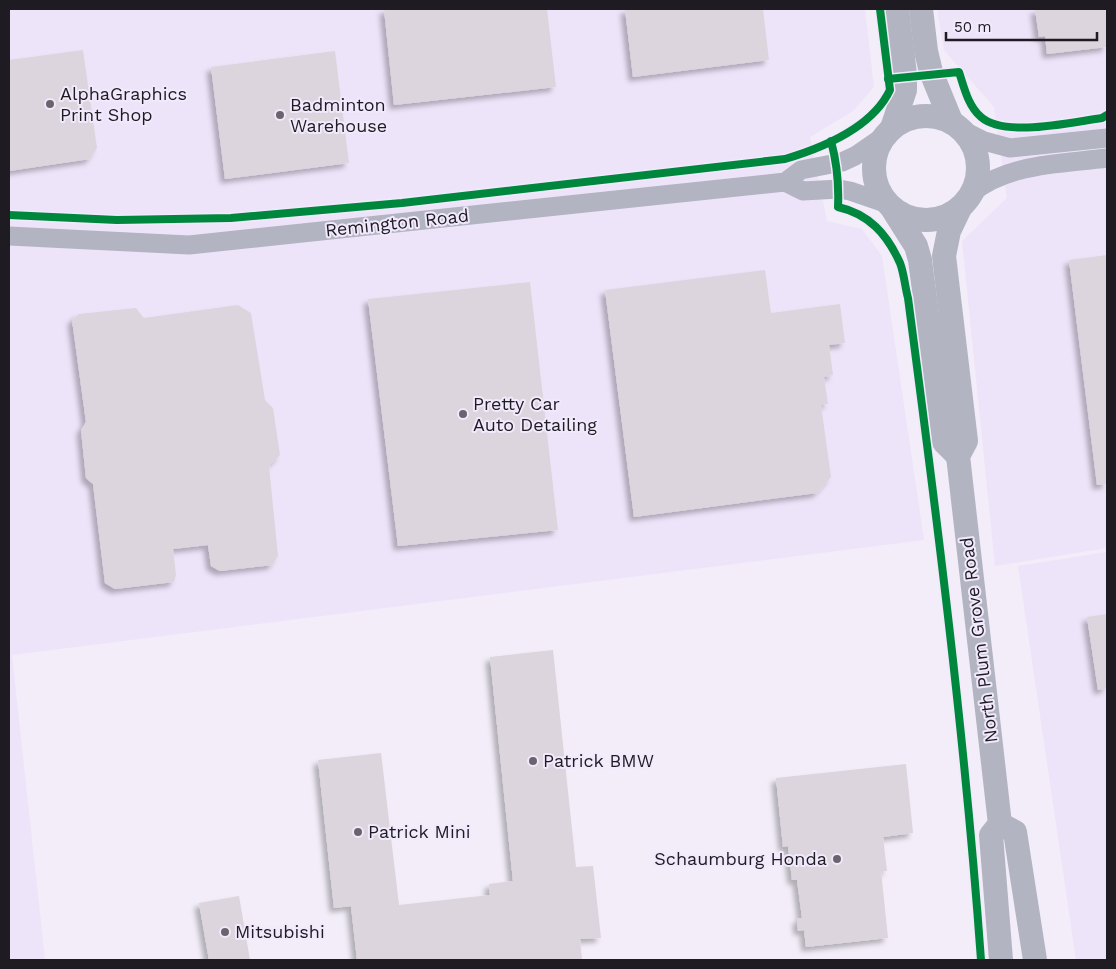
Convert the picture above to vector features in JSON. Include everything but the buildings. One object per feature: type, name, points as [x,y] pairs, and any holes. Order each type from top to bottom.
[{"type":"street","points":[[897,9],[905,74],[904,90],[888,132],[876,153],[874,171],[878,189],[916,246],[920,260],[944,442],[958,456]]},
{"type":"street","points":[[921,9],[926,51],[931,72],[957,126],[973,144],[978,160],[977,182],[966,200]]},
{"type":"street","points":[[888,132],[901,122],[920,116],[941,117],[984,141],[1010,148],[1107,138]]},
{"type":"street","name":"Remington Road","points":[[9,236],[189,245],[785,182],[801,170],[842,162],[855,156],[868,149],[888,132]]},
{"type":"street","points":[[890,206],[910,218],[921,220],[942,218],[985,183],[1014,171],[1107,158]]},
{"type":"street","name":"Remington Road","points":[[785,182],[803,191],[839,189],[850,191],[890,206]]},
{"type":"street","name":"North Plum Grove Road","points":[[966,200],[950,231],[944,256],[966,441],[958,456],[1000,824],[991,835],[1000,960]]},
{"type":"street","points":[[1000,824],[1014,832],[1035,960]]},
{"type":"shaded area","points":[[9,9],[865,9],[874,87],[853,111],[810,137],[827,221],[862,229],[882,256],[924,540],[12,655],[45,960],[9,960]]},
{"type":"shaded area","points":[[937,9],[1107,9],[1107,548],[995,566],[962,241],[1007,198],[994,107],[944,50]]},
{"type":"shaded area","points":[[1107,552],[1107,960],[1076,960],[1018,566]]},
{"type":"cycle path","points":[[9,215],[117,220],[231,218],[402,203],[785,159],[845,135],[859,126],[882,103],[890,90],[880,9]]},
{"type":"cycle path","points":[[888,79],[959,72],[967,96],[977,113],[992,123],[1006,127],[1022,128],[1057,125],[1102,118],[1107,115]]},
{"type":"cycle path","points":[[831,141],[837,174],[838,207],[849,210],[868,220],[883,234],[900,263],[908,298],[959,711],[981,960]]},
{"type":"place","name":"AlphaGraphics Print Shop","points":[[50,104]]},
{"type":"place","name":"Badminton Warehouse","points":[[280,115]]},
{"type":"place","name":"Pretty Car Auto Detailing","points":[[463,414]]},
{"type":"place","name":"Patrick BMW","points":[[533,761]]},
{"type":"place","name":"Patrick Mini","points":[[358,832]]},
{"type":"place","name":"Schaumburg Honda","points":[[837,859]]},
{"type":"place","name":"Mitsubishi","points":[[225,932]]}]
